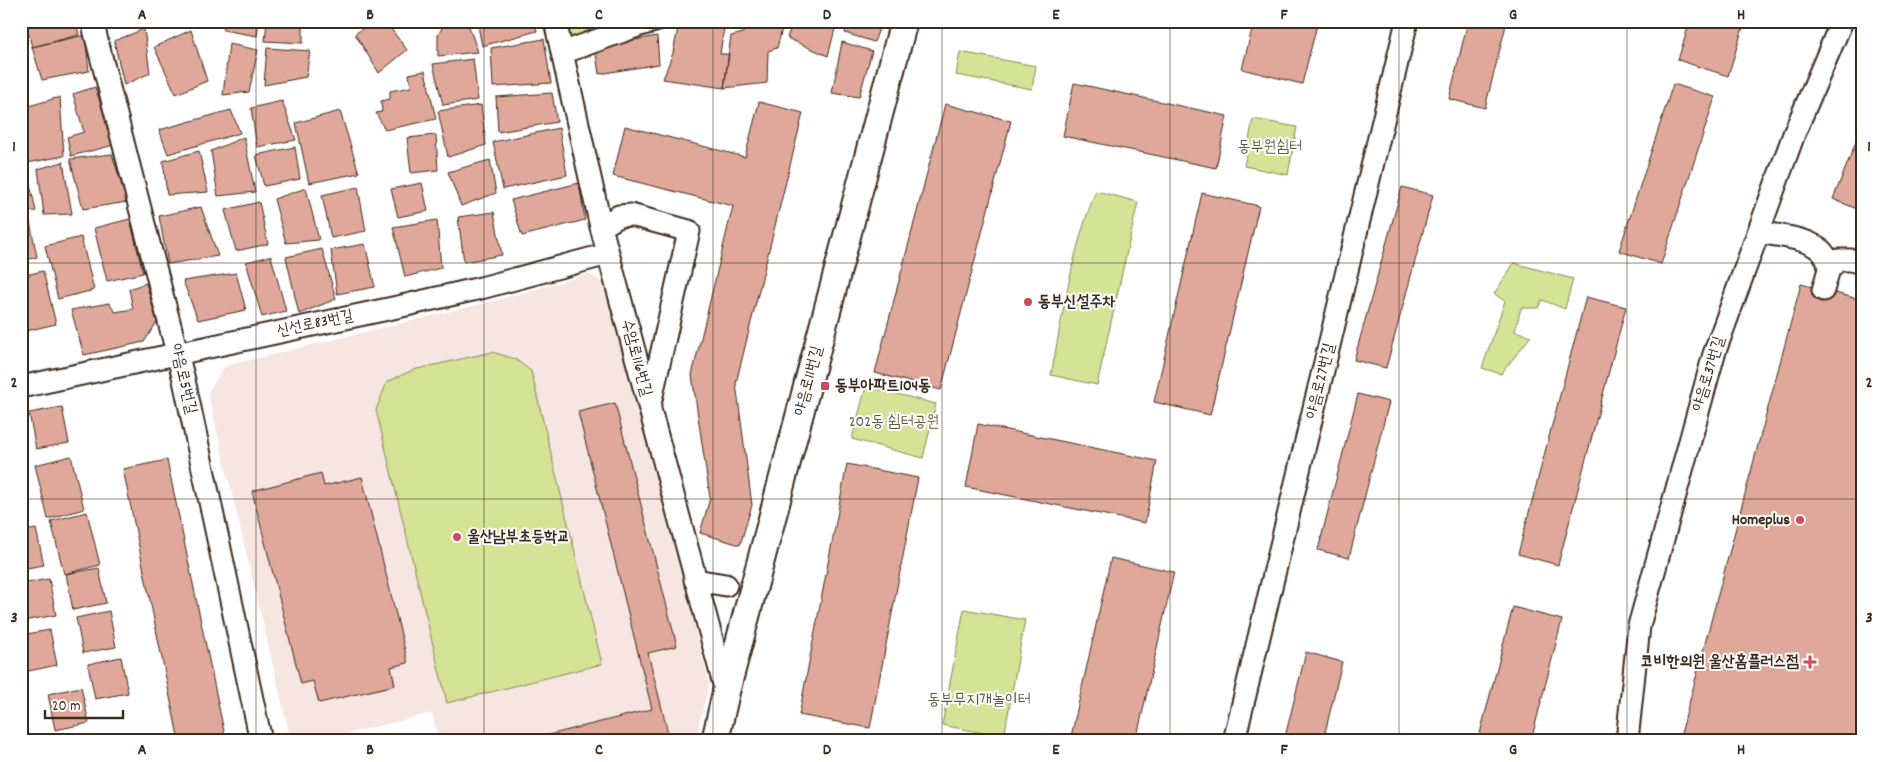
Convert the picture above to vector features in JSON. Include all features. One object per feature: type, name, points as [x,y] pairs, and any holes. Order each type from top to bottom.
[{"type":"street","name":"야음로5번길","points":[[92,21],[178,353],[261,741]]},
{"type":"street","name":"수암로116번길","points":[[555,21],[601,227],[726,692]]},
{"type":"street","points":[[562,53],[655,21]]},
{"type":"street","name":"야음로11번길","points":[[715,741],[726,692],[904,21]]},
{"type":"street","name":"야음로27번길","points":[[1234,741],[1407,21]]},
{"type":"street","name":"야음로37번길","points":[[1627,741],[1639,626],[1714,354],[1794,134],[1842,21]]},
{"type":"street","points":[[601,227],[619,216],[631,215],[689,231],[649,407]]},
{"type":"street","points":[[1758,232],[1800,239],[1816,246],[1829,262],[1823,290]]},
{"type":"street","name":"신선로83번길","points":[[21,387],[481,288],[608,254]]},
{"type":"street","points":[[1829,269],[1838,260],[1852,260],[1862,264]]},
{"type":"street","points":[[634,351],[660,357]]},
{"type":"street","points":[[696,580],[726,585]]},
{"type":"shaded area","name":"울산남부초등학교","points":[[589,274],[609,286],[709,684],[695,741],[439,741],[432,713],[318,741],[291,741],[208,393],[225,366],[497,300]]},
{"type":"green space","points":[[555,21],[655,21],[562,53]]},
{"type":"green space","points":[[960,52],[1036,66],[1032,89],[956,75]]},
{"type":"green space","name":"동부원쉼터","points":[[1253,119],[1297,127],[1288,175],[1244,166]]},
{"type":"green space","points":[[1096,191],[1138,202],[1097,385],[1051,375],[1074,258]]},
{"type":"green space","points":[[1514,263],[1573,279],[1565,309],[1542,300],[1538,308],[1521,308],[1515,331],[1531,336],[1501,374],[1482,368],[1505,301],[1494,294]]},
{"type":"green space","points":[[492,352],[515,359],[531,371],[602,664],[447,703],[376,410],[387,382],[413,370]]},
{"type":"green space","name":"202동 쉼터공원","points":[[866,386],[936,404],[923,458],[852,439]]},
{"type":"green space","name":"동부무지개놀이터","points":[[964,609],[1025,620],[1004,737],[942,725]]},
{"type":"building","points":[[25,21],[76,21],[79,35],[32,47]]},
{"type":"building","points":[[225,21],[259,21],[257,36],[223,30]]},
{"type":"building","points":[[267,21],[303,21],[303,43],[265,41]]},
{"type":"building","points":[[373,21],[385,21],[407,50],[379,73],[355,34]]},
{"type":"building","points":[[409,21],[425,21],[422,27]]},
{"type":"building","points":[[446,21],[467,21],[478,52],[438,56],[438,35]]},
{"type":"building","points":[[477,21],[534,21],[537,31],[482,46]]},
{"type":"building","points":[[725,21],[720,54],[729,54],[724,88],[663,79],[673,53],[678,28]]},
{"type":"building","points":[[743,21],[784,21],[777,48],[768,51],[767,83],[724,88],[731,36],[743,33]]},
{"type":"building","points":[[793,21],[837,21],[828,56],[787,38]]},
{"type":"building","points":[[847,21],[882,21],[874,42],[845,33]]},
{"type":"building","points":[[1254,21],[1318,21],[1302,84],[1242,69]]},
{"type":"building","points":[[1468,21],[1507,21],[1485,108],[1449,99]]},
{"type":"building","points":[[1690,21],[1745,21],[1728,76],[1678,60]]},
{"type":"building","points":[[144,29],[150,73],[124,85],[114,41]]},
{"type":"building","points":[[191,30],[207,81],[176,94],[154,47]]},
{"type":"building","points":[[85,35],[89,71],[42,80],[32,47]]},
{"type":"building","points":[[657,36],[659,64],[599,74],[595,47]]},
{"type":"building","points":[[544,39],[551,83],[493,87],[491,48]]},
{"type":"building","points":[[842,42],[872,51],[859,97],[832,93]]},
{"type":"building","points":[[229,44],[258,50],[249,92],[223,95]]},
{"type":"building","points":[[267,48],[310,51],[306,77],[264,85]]},
{"type":"building","points":[[473,59],[478,100],[443,105],[433,64]]},
{"type":"building","points":[[21,68],[28,97],[21,99]]},
{"type":"building","points":[[425,71],[436,119],[385,130],[376,113],[382,112],[381,101],[390,99],[390,91],[411,87],[409,74]]},
{"type":"building","points":[[1074,83],[1227,116],[1216,168],[1063,136]]},
{"type":"building","points":[[1673,84],[1715,97],[1661,264],[1619,251]]},
{"type":"building","points":[[95,87],[114,145],[71,156],[67,137],[84,132],[73,94]]},
{"type":"building","points":[[552,93],[557,122],[498,132],[496,97]]},
{"type":"building","points":[[60,97],[64,156],[27,163],[22,108]]},
{"type":"building","points":[[282,101],[296,140],[257,147],[251,108]]},
{"type":"building","points":[[759,102],[803,113],[736,383],[752,505],[740,545],[700,533],[710,498],[692,375],[733,206],[613,176],[625,126],[745,157]]},
{"type":"building","points":[[945,104],[1011,121],[941,390],[875,373]]},
{"type":"building","points":[[481,105],[486,145],[448,157],[438,111]]},
{"type":"building","points":[[231,110],[240,133],[168,154],[159,130]]},
{"type":"building","points":[[340,111],[359,173],[309,183],[296,123]]},
{"type":"building","points":[[1862,127],[1862,211],[1833,199]]},
{"type":"building","points":[[559,128],[567,175],[503,189],[493,142]]},
{"type":"building","points":[[436,135],[438,170],[411,173],[407,138]]},
{"type":"building","points":[[244,137],[255,192],[218,196],[211,151]]},
{"type":"building","points":[[21,141],[27,163],[21,164]]},
{"type":"building","points":[[295,147],[300,179],[264,186],[256,155]]},
{"type":"building","points":[[199,151],[208,192],[167,195],[163,161]]},
{"type":"building","points":[[112,154],[127,202],[83,209],[70,159]]},
{"type":"building","points":[[490,160],[496,193],[461,206],[448,172]]},
{"type":"building","points":[[63,162],[72,214],[44,215],[38,169]]},
{"type":"building","points":[[28,175],[36,211],[21,213],[21,176]]},
{"type":"building","points":[[422,183],[428,211],[398,217],[391,189]]},
{"type":"building","points":[[579,183],[585,220],[522,236],[511,200]]},
{"type":"building","points":[[358,187],[366,231],[331,238],[322,195]]},
{"type":"building","points":[[1402,187],[1433,195],[1386,368],[1354,360]]},
{"type":"building","points":[[306,188],[319,240],[286,243],[274,199]]},
{"type":"building","points":[[1202,193],[1259,206],[1210,415],[1154,402]]},
{"type":"building","points":[[259,202],[268,244],[236,251],[225,210]]},
{"type":"building","points":[[201,207],[218,256],[168,264],[159,216]]},
{"type":"building","points":[[494,212],[502,255],[464,262],[458,217]]},
{"type":"building","points":[[130,219],[143,273],[107,281],[94,228]]},
{"type":"building","points":[[437,220],[441,268],[405,277],[393,227]]},
{"type":"building","points":[[30,222],[37,257],[21,261],[21,223]]},
{"type":"building","points":[[81,237],[94,290],[58,299],[45,246]]},
{"type":"building","points":[[365,244],[375,287],[337,294],[331,250]]},
{"type":"building","points":[[322,249],[336,299],[299,314],[286,257]]},
{"type":"building","points":[[271,256],[286,311],[262,317],[246,262]]},
{"type":"building","points":[[43,271],[56,324],[21,332],[21,276]]},
{"type":"building","points":[[236,273],[246,310],[198,320],[183,281]]},
{"type":"building","points":[[146,283],[157,322],[144,342],[84,355],[71,310],[109,303],[115,312],[133,309],[129,289]]},
{"type":"building","name":"Homeplus","points":[[1801,284],[1862,300],[1862,741],[1679,741]]},
{"type":"building","points":[[1586,297],[1626,307],[1558,565],[1518,554]]},
{"type":"building","points":[[1358,394],[1389,402],[1349,558],[1318,550]]},
{"type":"building","points":[[615,403],[677,646],[648,653],[669,737],[656,741],[525,741],[652,709],[578,412]]},
{"type":"building","points":[[62,407],[69,443],[36,449],[29,413]]},
{"type":"building","points":[[978,424],[1157,461],[1145,523],[966,487]]},
{"type":"building","points":[[71,456],[84,509],[48,519],[35,465]]},
{"type":"building","points":[[167,460],[226,741],[179,741],[123,469]]},
{"type":"building","points":[[847,464],[918,478],[870,728],[799,715]]},
{"type":"building","points":[[321,473],[324,486],[362,477],[408,663],[391,667],[395,685],[319,703],[313,681],[301,684],[252,491]]},
{"type":"building","points":[[21,480],[28,512],[21,513]]},
{"type":"building","points":[[87,512],[100,565],[64,574],[51,521]]},
{"type":"building","points":[[36,529],[44,565],[21,569],[21,532]]},
{"type":"building","points":[[1111,558],[1174,572],[1136,741],[1070,741]]},
{"type":"building","points":[[99,568],[106,603],[73,610],[66,574]]},
{"type":"building","points":[[49,579],[56,615],[23,621],[21,584]]},
{"type":"building","points":[[1513,607],[1562,620],[1531,741],[1478,741]]},
{"type":"building","points":[[109,611],[116,647],[83,653],[76,618]]},
{"type":"building","points":[[50,630],[57,665],[24,672],[21,659],[21,635]]},
{"type":"building","points":[[1306,652],[1342,662],[1323,741],[1284,741]]},
{"type":"building","points":[[121,657],[128,693],[95,699],[88,664]]},
{"type":"building","points":[[81,687],[89,723],[55,730],[48,694]]},
{"type":"building","points":[[74,736],[75,741],[49,741]]},
{"type":"place","name":"동부신설주차","points":[[1028,302]]},
{"type":"place","name":"동부아파트104동","points":[[825,386]]},
{"type":"place","name":"Homeplus","points":[[1800,520]]},
{"type":"place","name":"울산남부초등학교","points":[[457,537]]},
{"type":"place","name":"코비한의원 울산홈플러스점","points":[[1810,662]]}]
